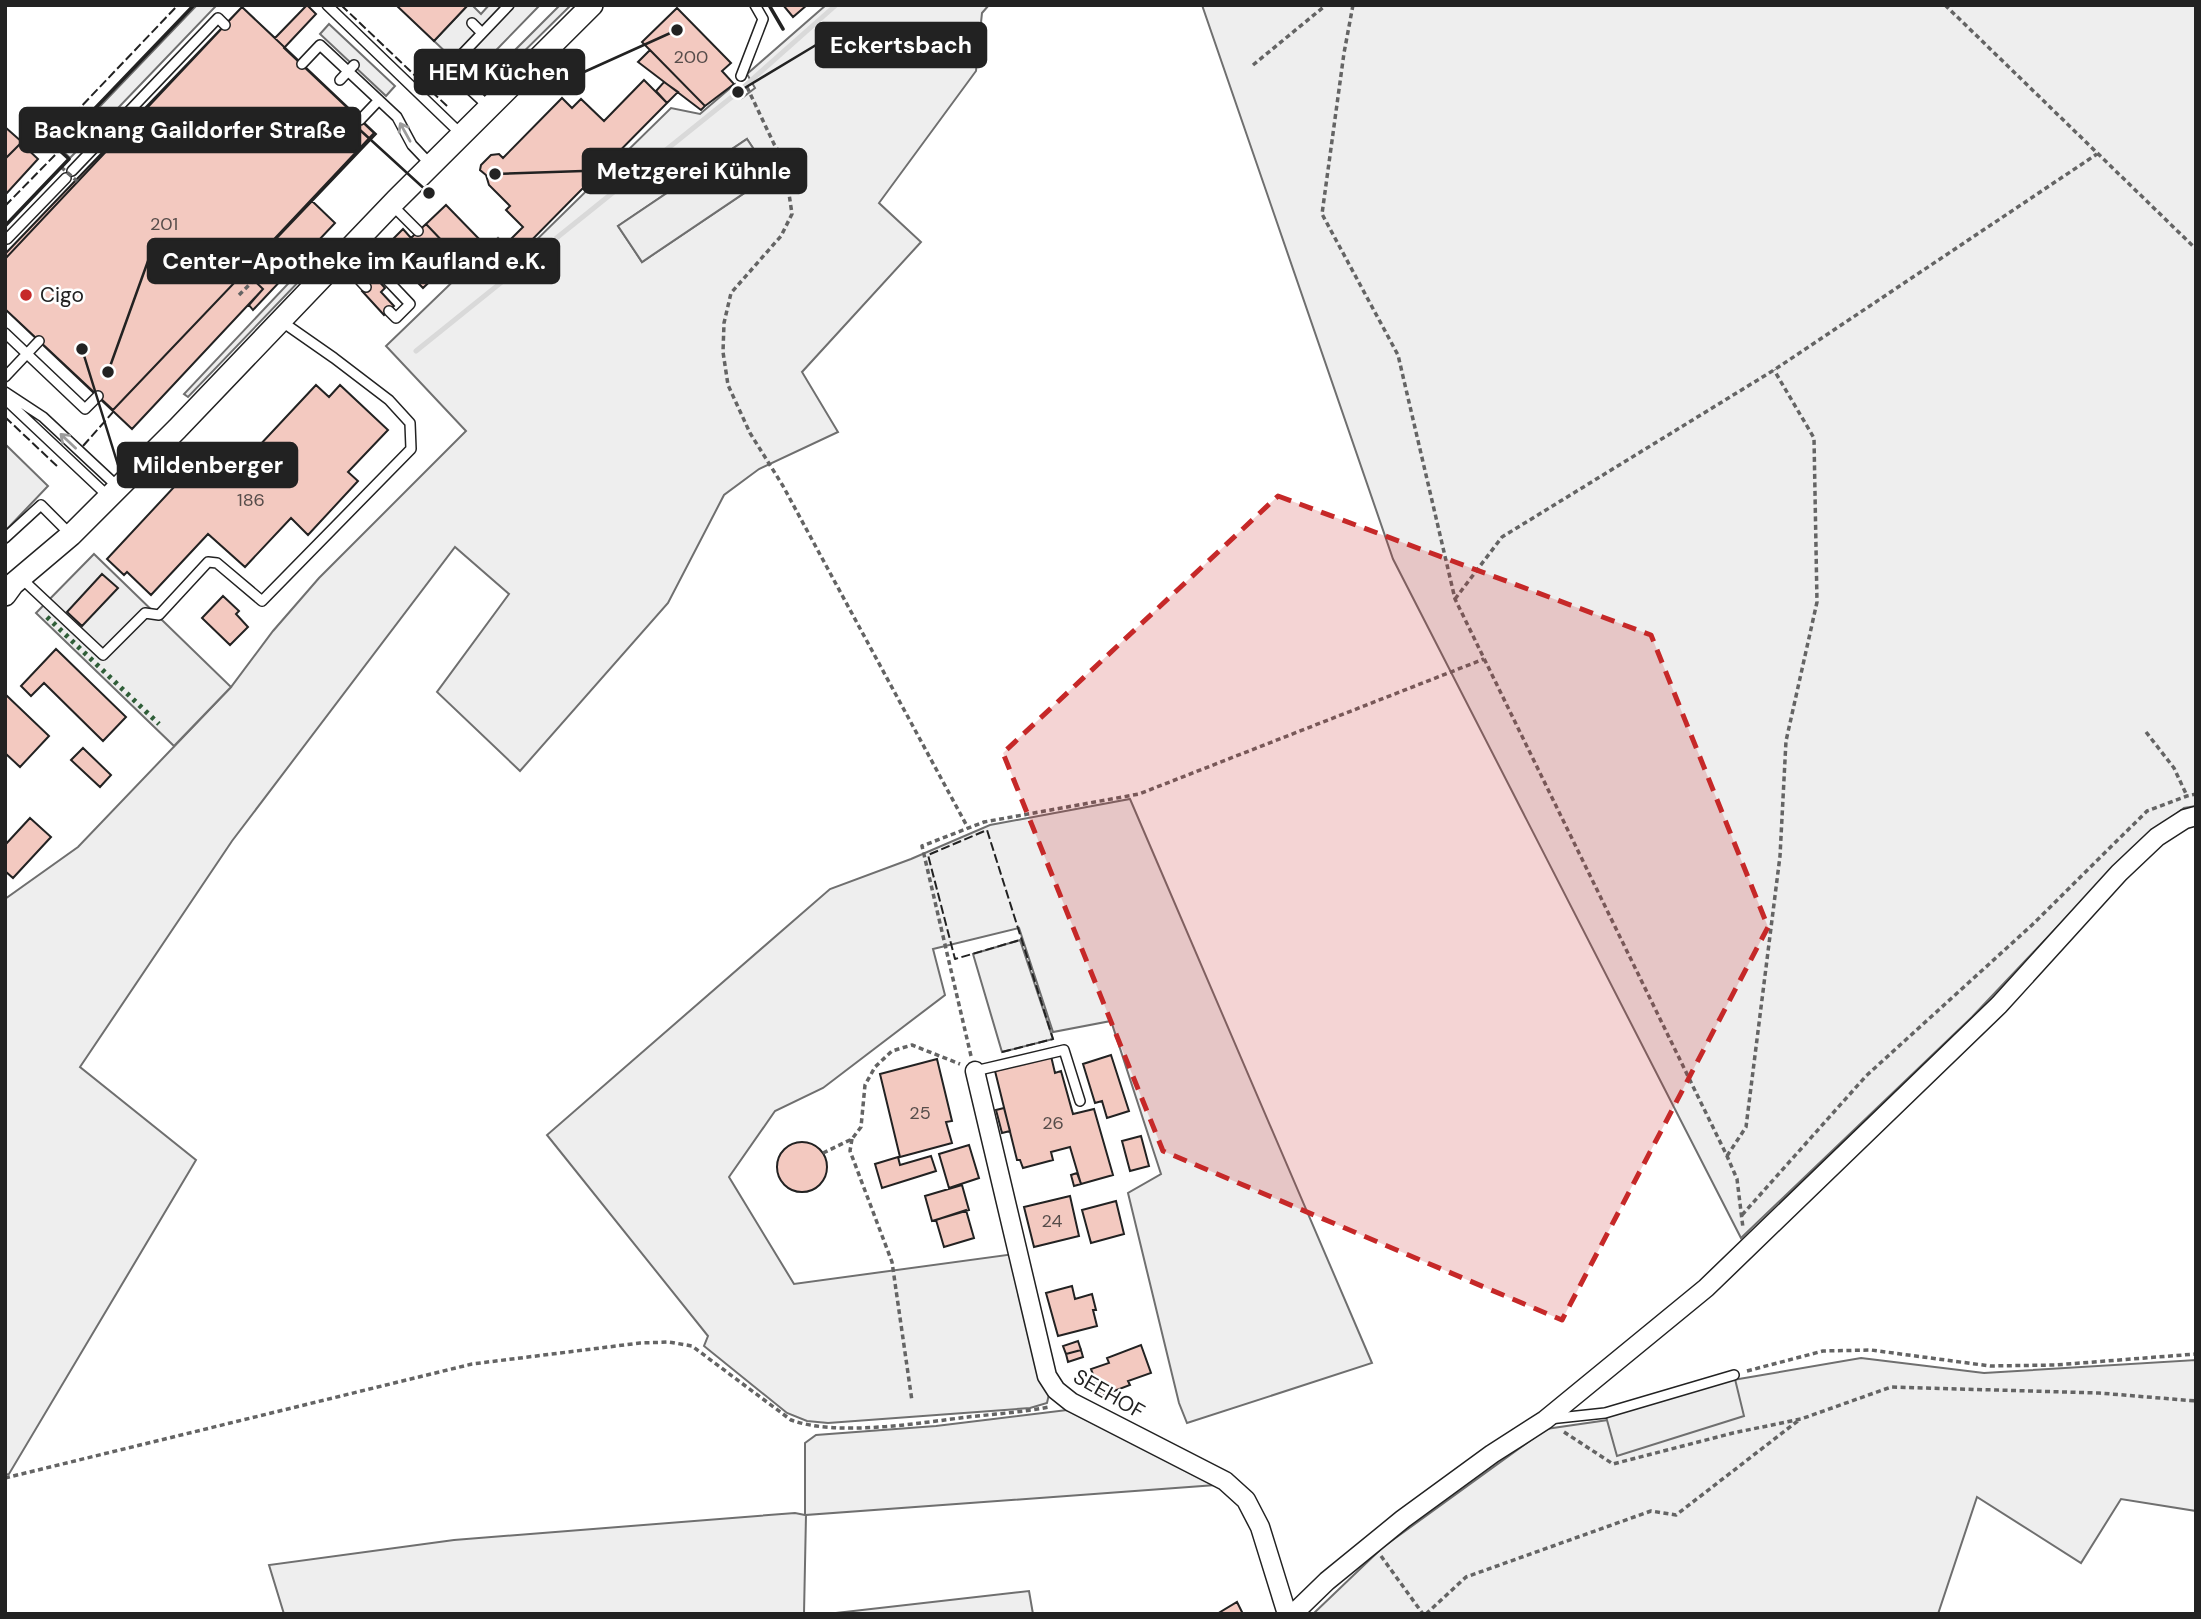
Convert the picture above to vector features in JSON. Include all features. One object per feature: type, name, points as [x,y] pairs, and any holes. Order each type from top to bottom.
[{"type":"street","points":[[11,586],[71,535],[177,429],[430,165],[592,5]]},
{"type":"street","points":[[1293,1614],[1327,1581],[1372,1544],[1492,1454],[1545,1420],[1706,1288],[1998,1005],[2119,873],[2157,837],[2185,819],[2196,816]]},
{"type":"street","name":"SEEHOF","points":[[975,1071],[1047,1376],[1056,1390],[1071,1402],[1225,1481],[1246,1500],[1260,1527],[1287,1614]]},
{"type":"lane","points":[[327,5],[461,134]]},
{"type":"lane","points":[[488,106],[448,69],[509,5]]},
{"type":"lane","points":[[741,76],[764,19],[755,5]]},
{"type":"lane","points":[[7,239],[218,18],[225,25]]},
{"type":"lane","points":[[472,23],[482,33]]},
{"type":"lane","points":[[302,64],[320,45],[351,68],[397,117],[412,145],[430,165]]},
{"type":"lane","points":[[304,46],[312,53]]},
{"type":"lane","points":[[340,80],[351,68]]},
{"type":"lane","points":[[366,118],[379,100]]},
{"type":"lane","points":[[392,204],[418,231]]},
{"type":"lane","points":[[347,251],[388,282],[410,304],[396,318],[389,311]]},
{"type":"lane","points":[[347,251],[366,287]]},
{"type":"lane","points":[[388,282],[403,268]]},
{"type":"lane","points":[[11,586],[103,655],[145,613],[159,615],[208,562],[217,563],[261,601],[411,449],[410,422],[389,400],[280,320]]},
{"type":"lane","points":[[5,333],[85,409],[98,396]]},
{"type":"lane","points":[[5,377],[39,341]]},
{"type":"lane","points":[[5,392],[43,417],[113,492]]},
{"type":"lane","points":[[5,399],[113,492]]},
{"type":"lane","points":[[8,538],[38,503],[71,535]]},
{"type":"lane","points":[[975,1071],[1064,1050],[1080,1101]]},
{"type":"lane","points":[[1545,1420],[1605,1413],[1734,1375]]},
{"type":"path","points":[[1253,65],[1326,5]]},
{"type":"path","points":[[1353,5],[1322,214],[1398,355],[1455,599],[1738,1179],[1745,1248]]},
{"type":"path","points":[[1945,5],[2196,249]]},
{"type":"path","points":[[751,95],[784,160],[792,214],[781,236],[731,293],[723,342],[727,385],[750,433],[783,486],[968,828]]},
{"type":"path","points":[[1455,599],[1502,537],[1774,370],[2097,154]]},
{"type":"path","points":[[61,167],[78,182]]},
{"type":"path","points":[[239,295],[254,281]]},
{"type":"path","points":[[1727,1156],[1746,1127],[1780,856],[1786,741],[1817,602],[1814,438],[1774,370]]},
{"type":"path","points":[[975,1071],[922,846],[984,822],[1139,794],[1484,659]]},
{"type":"path","points":[[2146,732],[2174,768],[2187,796]]},
{"type":"path","points":[[1742,1215],[1866,1076],[2032,925],[2147,811],[2196,794]]},
{"type":"path","points":[[823,1153],[852,1139],[861,1127],[866,1085],[875,1066],[892,1051],[912,1045],[975,1071]]},
{"type":"path","points":[[852,1139],[850,1151],[892,1262],[912,1401]]},
{"type":"path","points":[[5,1478],[472,1364],[640,1343],[669,1342],[692,1346],[791,1420],[808,1426],[862,1427],[932,1421],[1043,1408],[1071,1402]]},
{"type":"path","points":[[1734,1375],[1823,1351],[1871,1350],[1990,1366],[2055,1365],[2196,1354]]},
{"type":"path","points":[[1545,1420],[1613,1464],[1733,1433],[1801,1419],[1891,1387],[2099,1393],[2196,1401]]},
{"type":"path","points":[[1372,1544],[1425,1614],[1466,1577],[1651,1511],[1676,1515],[1801,1419]]},
{"type":"highlighted area","points":[[1278,496],[1651,635],[1768,927],[1562,1320],[1163,1151],[1003,753]]},
{"type":"shaded area","points":[[197,5],[216,6],[70,158],[60,148]]},
{"type":"shaded area","points":[[468,5],[472,5],[481,14],[489,5],[540,5],[471,76],[434,41]]},
{"type":"shaded area","points":[[560,5],[571,5],[494,81],[489,76]]},
{"type":"shaded area","points":[[826,5],[989,5],[982,13],[976,71],[879,203],[921,242],[802,372],[838,432],[759,469],[724,495],[668,603],[520,771],[437,692],[509,594],[455,547],[232,841],[80,1067],[196,1160],[9,1474],[5,1475],[5,899],[78,847],[231,687],[273,631],[319,578],[466,431],[386,346],[498,238],[518,258],[671,108],[700,114],[735,84],[742,98],[755,88],[747,74]],"holes":[[[747,139],[771,175],[642,262],[618,226]]]},
{"type":"shaded area","points":[[1202,5],[2196,5],[2196,806],[2184,808],[2132,848],[1972,1017],[1741,1238],[1393,559]]},
{"type":"shaded area","points":[[329,24],[395,86],[386,96],[320,34]]},
{"type":"shaded area","points":[[747,139],[771,175],[642,262],[618,226]]},
{"type":"shaded area","points":[[300,271],[305,275],[188,397],[184,394]]},
{"type":"shaded area","points":[[5,444],[48,486],[7,529],[5,527]]},
{"type":"shaded area","points":[[94,554],[231,687],[174,746],[36,613]]},
{"type":"shaded area","points":[[1130,799],[1372,1363],[1187,1423],[1179,1403],[1128,1193],[1161,1174],[1111,1021],[1053,1032],[1019,928],[933,949],[945,995],[823,1088],[775,1111],[729,1177],[794,1284],[1014,1254],[1049,1394],[1047,1403],[1030,1408],[828,1423],[807,1421],[787,1413],[704,1346],[708,1336],[547,1135],[830,889],[911,859],[990,825]]},
{"type":"shaded area","points":[[1020,940],[1053,1039],[1002,1052],[973,954]]},
{"type":"shaded area","points":[[1861,1358],[1984,1373],[2196,1360],[2196,1511],[2121,1499],[2081,1563],[1977,1497],[1938,1614],[1313,1614],[1383,1547],[1546,1429],[1608,1420],[1733,1380]]},
{"type":"shaded area","points":[[1734,1375],[1744,1416],[1617,1456],[1605,1413]]},
{"type":"shaded area","points":[[1067,1410],[1216,1485],[806,1515],[804,1614],[284,1614],[269,1565],[454,1540],[795,1513],[805,1515],[805,1443],[816,1435],[936,1426]]},
{"type":"shaded area","points":[[1029,1591],[1033,1614],[827,1614]]},
{"type":"building","points":[[307,5],[316,14],[284,48],[374,133],[244,271],[263,289],[132,429],[5,309],[5,259],[242,7],[275,38]]},
{"type":"building","points":[[396,5],[468,5],[434,41]]},
{"type":"building","points":[[783,5],[807,5],[793,17]]},
{"type":"building","points":[[242,7],[376,134],[113,410],[5,309],[5,254]]},
{"type":"building","points":[[677,8],[731,63],[722,71],[734,84],[705,106],[642,42]]},
{"type":"building","points":[[650,50],[705,106],[701,110],[638,62]]},
{"type":"building","points":[[644,80],[667,103],[516,256],[508,247],[511,243],[509,241],[523,227],[506,210],[510,206],[489,185],[486,175],[480,170],[481,165],[491,155],[499,154],[503,158],[562,98],[572,108],[581,99],[604,121]]},
{"type":"building","points":[[664,82],[678,92],[667,103],[656,91]]},
{"type":"building","points":[[5,127],[22,142],[5,159]]},
{"type":"building","points":[[21,143],[38,159],[6,194],[5,159]]},
{"type":"building","points":[[311,200],[335,223],[253,310],[249,305],[263,289],[244,271]]},
{"type":"building","points":[[446,205],[483,243],[462,262],[426,224]]},
{"type":"building","points":[[426,224],[449,248],[434,262],[442,270],[423,288],[384,248],[403,229],[411,238]]},
{"type":"building","points":[[376,278],[385,288],[381,292],[394,306],[384,315],[362,291]]},
{"type":"building","points":[[316,385],[329,397],[340,385],[388,430],[348,472],[358,481],[308,535],[291,518],[245,567],[208,534],[151,595],[127,572],[124,575],[107,559],[202,457],[227,480]]},
{"type":"building","points":[[102,574],[118,588],[82,626],[67,612]]},
{"type":"building","points":[[223,596],[239,611],[236,614],[248,627],[230,645],[202,618]]},
{"type":"building","points":[[56,649],[126,717],[103,741],[44,683],[31,696],[21,686]]},
{"type":"building","points":[[5,694],[49,736],[20,767],[5,753]]},
{"type":"building","points":[[83,748],[111,775],[100,787],[71,760]]},
{"type":"building","points":[[30,818],[51,837],[13,878],[5,871],[5,845]]},
{"type":"building","points":[[1111,1055],[1129,1111],[1107,1118],[1102,1101],[1095,1103],[1083,1064]]},
{"type":"building","points":[[1051,1056],[1055,1073],[1061,1071],[1073,1114],[1094,1109],[1113,1175],[1081,1184],[1070,1147],[1051,1152],[1053,1160],[1023,1168],[1020,1160],[1017,1160],[995,1071]]},
{"type":"building","points":[[937,1059],[952,1121],[946,1122],[952,1143],[900,1157],[880,1074]]},
{"type":"building","points":[[1004,1108],[1010,1131],[1002,1133],[996,1110]]},
{"type":"building","points":[[1141,1136],[1149,1166],[1130,1171],[1122,1141]]},
{"type":"building","points":[[802,1142],[820,1149],[827,1167],[820,1185],[802,1192],[784,1185],[777,1167],[784,1149]]},
{"type":"building","points":[[969,1145],[979,1178],[949,1188],[939,1154]]},
{"type":"building","points":[[931,1156],[936,1171],[882,1188],[875,1164],[898,1157],[900,1165]]},
{"type":"building","points":[[1077,1173],[1081,1184],[1074,1186],[1071,1175]]},
{"type":"building","points":[[962,1185],[969,1210],[932,1221],[925,1196]]},
{"type":"building","points":[[1070,1196],[1079,1236],[1034,1247],[1024,1207]]},
{"type":"building","points":[[1116,1201],[1124,1234],[1091,1243],[1082,1210]]},
{"type":"building","points":[[966,1210],[974,1238],[944,1247],[936,1220]]},
{"type":"building","points":[[1072,1286],[1075,1299],[1092,1294],[1097,1326],[1058,1336],[1046,1293]]},
{"type":"building","points":[[1078,1341],[1081,1350],[1066,1354],[1063,1346]]},
{"type":"building","points":[[1141,1345],[1151,1373],[1128,1381],[1130,1385],[1101,1396],[1091,1369],[1109,1363],[1107,1358]]},
{"type":"building","points":[[1081,1350],[1083,1357],[1068,1362],[1066,1354]]},
{"type":"building","points":[[1237,1602],[1243,1614],[1217,1614]]},
{"type":"waterway","points":[[416,351],[738,92],[836,5]]},
{"type":"hedge","points":[[47,617],[159,724]]},
{"type":"fence","points":[[5,206],[56,154],[49,148],[54,135],[178,5]]},
{"type":"fence","points":[[341,5],[448,107]]},
{"type":"fence","points":[[83,446],[114,411]]},
{"type":"fence","points":[[5,417],[59,468]]},
{"type":"fence","points":[[1002,1052],[1053,1039],[987,830],[928,855],[955,959],[1020,940]]},
{"type":"wall","points":[[5,226],[69,159],[57,148],[194,5]]},
{"type":"wall","points":[[769,5],[783,29]]},
{"type":"place","name":"HEM Küchen","points":[[677,30]]},
{"type":"place","name":"Eckertsbach","points":[[738,92]]},
{"type":"place","name":"Metzgerei Kühnle","points":[[495,174]]},
{"type":"place","name":"Backnang Gaildorfer Straße","points":[[429,193]]},
{"type":"place","name":"Cigo","points":[[26,295]]},
{"type":"place","name":"Mildenberger","points":[[82,349]]},
{"type":"place","name":"Center-Apotheke im Kaufland e.K.","points":[[108,372]]}]
